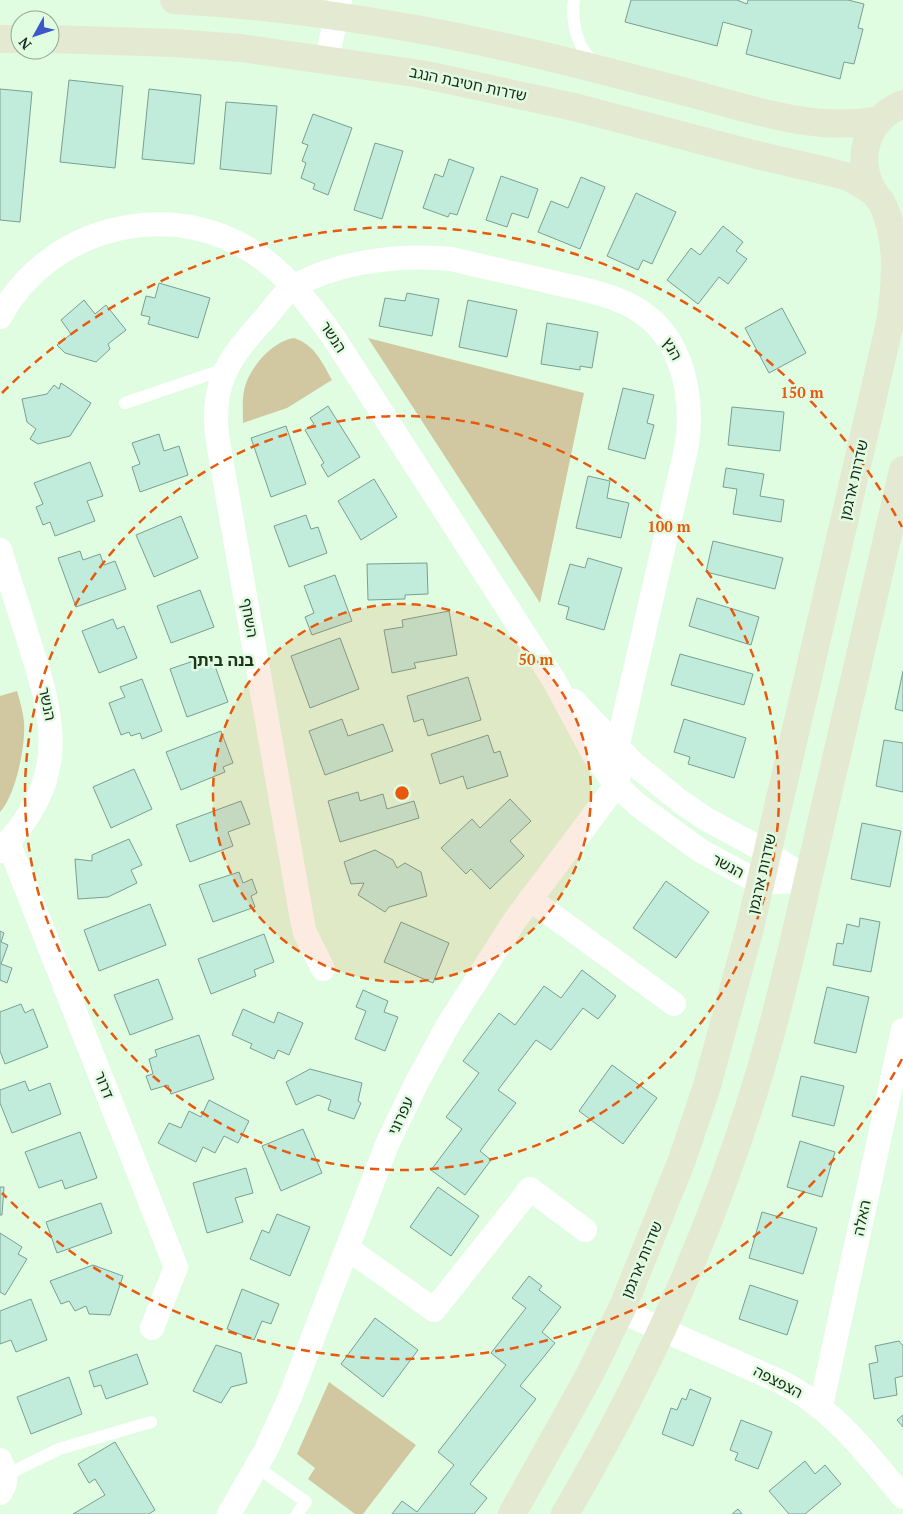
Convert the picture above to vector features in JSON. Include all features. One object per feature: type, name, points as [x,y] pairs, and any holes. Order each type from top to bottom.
[{"type":"street","points":[[174,0],[338,8],[608,72],[799,120],[838,124],[896,107]]},
{"type":"street","points":[[326,58],[338,8]]},
{"type":"street","name":"שדרות חטיבת הנגב","points":[[60,39],[174,43],[326,58],[421,74],[574,107],[849,177],[886,203]]},
{"type":"street","name":"שדרות ארגמן","points":[[512,1514],[590,1374],[655,1233],[707,1086],[730,1009],[890,323],[895,282],[894,248],[890,222],[886,203],[866,177],[863,154],[870,133],[896,107]]},
{"type":"street","name":"הנשר","points":[[0,317],[6,306],[28,279],[56,255],[95,235],[134,224],[172,223],[210,231],[245,247],[278,271],[308,302],[334,338],[555,682],[594,755],[616,785],[639,806],[700,851],[760,883],[808,880]]},
{"type":"street","name":"הנץ","points":[[293,287],[337,270],[380,260],[428,256],[451,259],[608,296],[626,303],[647,317],[664,334],[677,354],[685,376],[690,399],[690,422],[687,445],[617,746]]},
{"type":"street","name":"השחף","points":[[293,287],[239,347],[224,369],[216,404],[218,442],[302,919],[305,933],[323,969]]},
{"type":"street","points":[[565,1514],[631,1395],[663,1329],[697,1250],[751,1100],[774,1021],[903,470]]},
{"type":"street","name":"הנשר","points":[[0,550],[45,692],[52,727],[50,757],[43,785],[32,811],[4,846]]},
{"type":"street","name":"הנשר","points":[[555,682],[634,764],[680,802],[706,819],[767,852],[808,880]]},
{"type":"street","points":[[616,785],[619,776],[617,746]]},
{"type":"street","name":"עפרוני","points":[[230,1514],[257,1467],[290,1398],[388,1142],[417,1082],[480,971],[530,900],[616,785]]},
{"type":"street","name":"דרור","points":[[4,846],[176,1268],[152,1328]]},
{"type":"street","points":[[530,900],[674,1004]]},
{"type":"street","name":"האלה","points":[[821,1406],[903,1030]]},
{"type":"street","points":[[347,1248],[434,1310],[530,1189],[585,1230]]},
{"type":"street","name":"הצפצפה","points":[[620,1311],[785,1384],[821,1406],[849,1432],[903,1497]]},
{"type":"lane","points":[[574,0],[573,20],[578,39],[594,63],[608,72]]},
{"type":"lane","points":[[124,403],[224,369]]},
{"type":"lane","points":[[2,1476],[59,1449],[151,1422]]},
{"type":"lane","points":[[257,1467],[306,1502],[297,1514]]},
{"type":"shaded area","points":[[294,338],[313,350],[332,380],[287,408],[243,423],[243,395],[250,374],[262,357],[277,344]]},
{"type":"shaded area","points":[[368,338],[584,393],[540,603]]},
{"type":"shaded area","points":[[17,691],[24,722],[22,756],[11,794],[0,812],[0,696]]},
{"type":"shaded area","points":[[329,1382],[416,1445],[363,1514],[355,1514],[308,1479],[315,1468],[297,1454]]},
{"type":"building","points":[[631,0],[737,0],[747,4],[748,0],[848,0],[864,4],[858,28],[863,29],[854,64],[844,62],[840,79],[746,54],[752,30],[723,22],[717,46],[625,22]]},
{"type":"building","points":[[69,80],[123,86],[115,168],[60,162]]},
{"type":"building","points":[[0,89],[32,92],[20,222],[0,220]]},
{"type":"building","points":[[149,89],[201,95],[194,164],[142,159]]},
{"type":"building","points":[[226,102],[277,106],[271,174],[220,169]]},
{"type":"building","points":[[313,114],[352,128],[328,195],[313,189],[315,184],[301,178],[306,163],[302,161],[308,145],[302,143]]},
{"type":"building","points":[[375,143],[403,151],[382,219],[354,210]]},
{"type":"building","points":[[449,159],[474,168],[457,215],[450,213],[448,217],[423,208],[435,174],[443,177]]},
{"type":"building","points":[[501,176],[538,189],[528,218],[512,213],[507,227],[486,220]]},
{"type":"building","points":[[581,177],[605,187],[580,249],[538,232],[551,201],[568,208]]},
{"type":"building","points":[[636,193],[676,212],[652,264],[643,260],[638,270],[607,256]]},
{"type":"building","points":[[723,226],[743,242],[736,251],[747,259],[728,284],[719,277],[698,304],[667,280],[691,248],[700,255]]},
{"type":"building","points":[[159,283],[210,298],[198,338],[148,324],[150,317],[141,315],[146,296],[155,298]]},
{"type":"building","points":[[407,293],[439,299],[432,336],[379,326],[385,298],[405,301]]},
{"type":"building","points":[[84,300],[95,314],[106,305],[126,330],[108,344],[110,349],[96,362],[65,353],[57,345],[71,334],[61,320]]},
{"type":"building","points":[[468,300],[517,310],[507,357],[459,347]]},
{"type":"building","points":[[782,308],[806,353],[769,373],[745,328]]},
{"type":"building","points":[[547,323],[598,332],[592,368],[580,366],[580,370],[541,364]]},
{"type":"building","points":[[61,383],[91,403],[70,436],[38,444],[30,439],[36,429],[27,422],[22,399],[47,394],[54,385],[59,389]]},
{"type":"building","points":[[623,388],[654,395],[647,423],[654,425],[645,459],[608,449]]},
{"type":"building","points":[[328,406],[360,457],[328,477],[321,465],[324,463],[305,430],[314,424],[310,418]]},
{"type":"building","points":[[732,407],[784,412],[780,451],[728,445]]},
{"type":"building","points":[[286,426],[306,484],[271,497],[251,438]]},
{"type":"building","points":[[159,434],[164,451],[179,446],[188,475],[140,492],[132,467],[140,464],[132,443]]},
{"type":"building","points":[[90,462],[103,496],[87,501],[95,521],[55,536],[50,522],[43,525],[36,507],[43,504],[34,483]]},
{"type":"building","points":[[726,468],[764,474],[760,496],[784,500],[781,522],[733,514],[737,489],[723,487]]},
{"type":"building","points":[[588,476],[610,481],[607,498],[629,503],[621,538],[576,528]]},
{"type":"building","points":[[374,479],[397,517],[361,540],[338,501]]},
{"type":"building","points":[[306,515],[311,529],[318,527],[327,553],[289,567],[274,526]]},
{"type":"building","points":[[181,516],[198,558],[154,577],[136,535]]},
{"type":"building","points":[[713,541],[783,558],[775,589],[706,572]]},
{"type":"building","points":[[80,551],[83,560],[100,554],[104,565],[115,561],[126,589],[76,607],[58,558]]},
{"type":"building","points":[[588,558],[622,568],[604,630],[566,619],[569,607],[558,604],[570,564],[585,568]]},
{"type":"building","points":[[427,563],[428,594],[405,595],[405,599],[368,600],[367,564]]},
{"type":"building","points":[[335,575],[352,621],[312,635],[305,617],[314,613],[304,586]]},
{"type":"building","points":[[200,590],[214,627],[171,643],[157,606]]},
{"type":"building","points":[[697,598],[759,617],[751,645],[689,626]]},
{"type":"building","points":[[449,611],[457,655],[414,663],[416,668],[392,673],[384,630],[403,627],[402,620]]},
{"type":"building","points":[[113,619],[117,629],[124,626],[137,658],[99,673],[82,631]]},
{"type":"building","points":[[340,638],[359,689],[310,708],[291,656]]},
{"type":"building","points":[[680,654],[753,674],[744,705],[671,685]]},
{"type":"building","points":[[211,655],[228,702],[187,717],[170,669]]},
{"type":"building","points":[[903,671],[903,711],[895,709]]},
{"type":"building","points":[[468,677],[481,720],[428,736],[423,719],[414,722],[407,696]]},
{"type":"building","points":[[142,679],[162,731],[142,739],[140,733],[131,736],[129,732],[121,735],[109,703],[125,697],[120,687]]},
{"type":"building","points":[[342,719],[348,736],[383,724],[393,751],[325,775],[309,731]]},
{"type":"building","points":[[684,719],[746,738],[734,778],[688,764],[690,757],[674,752]]},
{"type":"building","points":[[221,731],[233,763],[223,767],[225,772],[181,790],[166,752]]},
{"type":"building","points":[[488,735],[494,753],[500,751],[508,776],[467,789],[463,776],[440,784],[431,754]]},
{"type":"building","points":[[884,740],[903,743],[903,792],[876,786]]},
{"type":"building","points":[[134,769],[152,809],[111,828],[93,787]]},
{"type":"building","points":[[358,792],[360,801],[383,794],[387,809],[414,801],[419,818],[340,842],[328,801]]},
{"type":"building","points":[[510,799],[531,821],[510,841],[524,856],[490,889],[471,869],[466,874],[441,848],[472,819],[480,828]]},
{"type":"building","points":[[241,801],[250,824],[228,832],[233,846],[190,862],[176,825]]},
{"type":"building","points":[[862,823],[901,831],[890,887],[851,879]]},
{"type":"building","points":[[129,839],[142,865],[131,870],[137,883],[108,897],[78,899],[75,859],[92,861],[92,855]]},
{"type":"building","points":[[375,850],[393,860],[397,868],[405,863],[421,872],[427,896],[389,907],[385,912],[358,895],[364,883],[351,884],[344,862]]},
{"type":"building","points":[[239,872],[243,883],[252,879],[257,893],[251,896],[255,907],[213,922],[199,885]]},
{"type":"building","points":[[666,881],[709,912],[676,958],[633,928]]},
{"type":"building","points":[[150,904],[166,945],[99,971],[84,930]]},
{"type":"building","points":[[860,918],[880,922],[871,972],[833,965],[837,943],[843,944],[847,924],[859,927]]},
{"type":"building","points":[[401,922],[449,943],[433,983],[384,962]]},
{"type":"building","points":[[0,931],[4,933],[1,942],[8,945],[1,964],[12,968],[7,983],[0,980]]},
{"type":"building","points":[[264,934],[274,962],[254,970],[256,976],[211,994],[198,959]]},
{"type":"building","points":[[582,970],[616,996],[598,1019],[583,1008],[551,1050],[536,1040],[498,1090],[516,1103],[480,1151],[491,1160],[465,1195],[431,1170],[462,1129],[446,1117],[479,1073],[463,1061],[499,1013],[515,1025],[544,986],[561,998]]},
{"type":"building","points":[[158,979],[173,1019],[130,1035],[114,995]]},
{"type":"building","points":[[827,987],[869,997],[856,1053],[814,1043]]},
{"type":"building","points":[[363,990],[388,1001],[384,1012],[398,1017],[385,1051],[355,1039],[366,1011],[356,1007]]},
{"type":"building","points":[[21,1004],[25,1013],[33,1009],[48,1047],[5,1064],[0,1051],[0,1012]]},
{"type":"building","points":[[243,1009],[274,1023],[278,1012],[303,1023],[289,1055],[278,1050],[274,1059],[250,1048],[252,1044],[232,1035]]},
{"type":"building","points":[[199,1035],[214,1079],[171,1094],[168,1085],[151,1090],[146,1076],[153,1074],[149,1059],[157,1056],[155,1050]]},
{"type":"building","points":[[612,1065],[657,1098],[623,1144],[579,1111]]},
{"type":"building","points":[[310,1069],[362,1083],[358,1101],[361,1103],[354,1119],[328,1110],[331,1100],[318,1095],[296,1105],[286,1082]]},
{"type":"building","points":[[801,1076],[844,1086],[834,1126],[792,1116]]},
{"type":"building","points":[[25,1081],[29,1091],[50,1083],[61,1114],[12,1133],[0,1103],[0,1090]]},
{"type":"building","points":[[209,1100],[249,1121],[238,1143],[224,1136],[215,1153],[203,1147],[196,1162],[158,1143],[169,1123],[181,1128],[189,1111],[201,1117]]},
{"type":"building","points":[[303,1129],[322,1173],[281,1191],[262,1146]]},
{"type":"building","points":[[80,1132],[97,1178],[65,1189],[62,1180],[39,1188],[25,1152]]},
{"type":"building","points":[[800,1141],[835,1152],[822,1197],[787,1187]]},
{"type":"building","points":[[246,1168],[253,1193],[235,1198],[243,1222],[207,1233],[193,1183]]},
{"type":"building","points":[[0,1187],[4,1187],[2,1215],[0,1215]]},
{"type":"building","points":[[438,1187],[479,1216],[451,1256],[410,1227]]},
{"type":"building","points":[[101,1203],[112,1233],[57,1253],[46,1222]]},
{"type":"building","points":[[762,1212],[817,1228],[803,1274],[749,1258]]},
{"type":"building","points":[[277,1214],[310,1227],[290,1276],[250,1259],[262,1230],[269,1233]]},
{"type":"building","points":[[0,1233],[22,1247],[18,1254],[27,1259],[5,1295],[0,1292]]},
{"type":"building","points":[[93,1265],[123,1276],[110,1315],[89,1314],[86,1306],[75,1311],[69,1301],[61,1304],[50,1281]]},
{"type":"building","points":[[529,1276],[542,1286],[539,1290],[561,1307],[542,1332],[555,1343],[520,1386],[536,1399],[470,1484],[487,1498],[474,1514],[392,1514],[402,1501],[417,1512],[454,1465],[438,1452],[506,1365],[491,1353],[526,1308],[512,1298]]},
{"type":"building","points":[[750,1285],[798,1301],[787,1335],[739,1319]]},
{"type":"building","points":[[242,1289],[279,1304],[271,1324],[262,1321],[254,1340],[227,1329]]},
{"type":"building","points":[[31,1299],[47,1340],[16,1352],[11,1340],[0,1344],[0,1311]]},
{"type":"building","points":[[375,1318],[418,1350],[383,1397],[341,1364]]},
{"type":"building","points":[[899,1341],[903,1346],[903,1376],[895,1378],[897,1395],[874,1399],[869,1364],[878,1362],[875,1346]]},
{"type":"building","points":[[216,1345],[241,1353],[247,1383],[231,1387],[221,1403],[193,1391]]},
{"type":"building","points":[[137,1354],[148,1384],[106,1399],[101,1385],[94,1387],[89,1371]]},
{"type":"building","points":[[69,1377],[82,1414],[31,1434],[17,1397]]},
{"type":"building","points":[[690,1389],[711,1398],[693,1446],[662,1434],[671,1408],[677,1410],[682,1398],[686,1400]]},
{"type":"building","points":[[903,1415],[903,1427],[897,1420]]},
{"type":"building","points":[[741,1420],[772,1432],[758,1469],[735,1460],[738,1453],[730,1450]]},
{"type":"building","points":[[115,1442],[155,1510],[149,1514],[73,1514],[105,1495],[95,1479],[89,1483],[78,1464]]},
{"type":"building","points":[[805,1461],[815,1474],[825,1465],[841,1484],[805,1514],[789,1514],[769,1491]]},
{"type":"building","points":[[738,1509],[742,1514],[732,1514]]},
{"type":"district","name":"בנה ביתך","points":[[221,660]]}]
